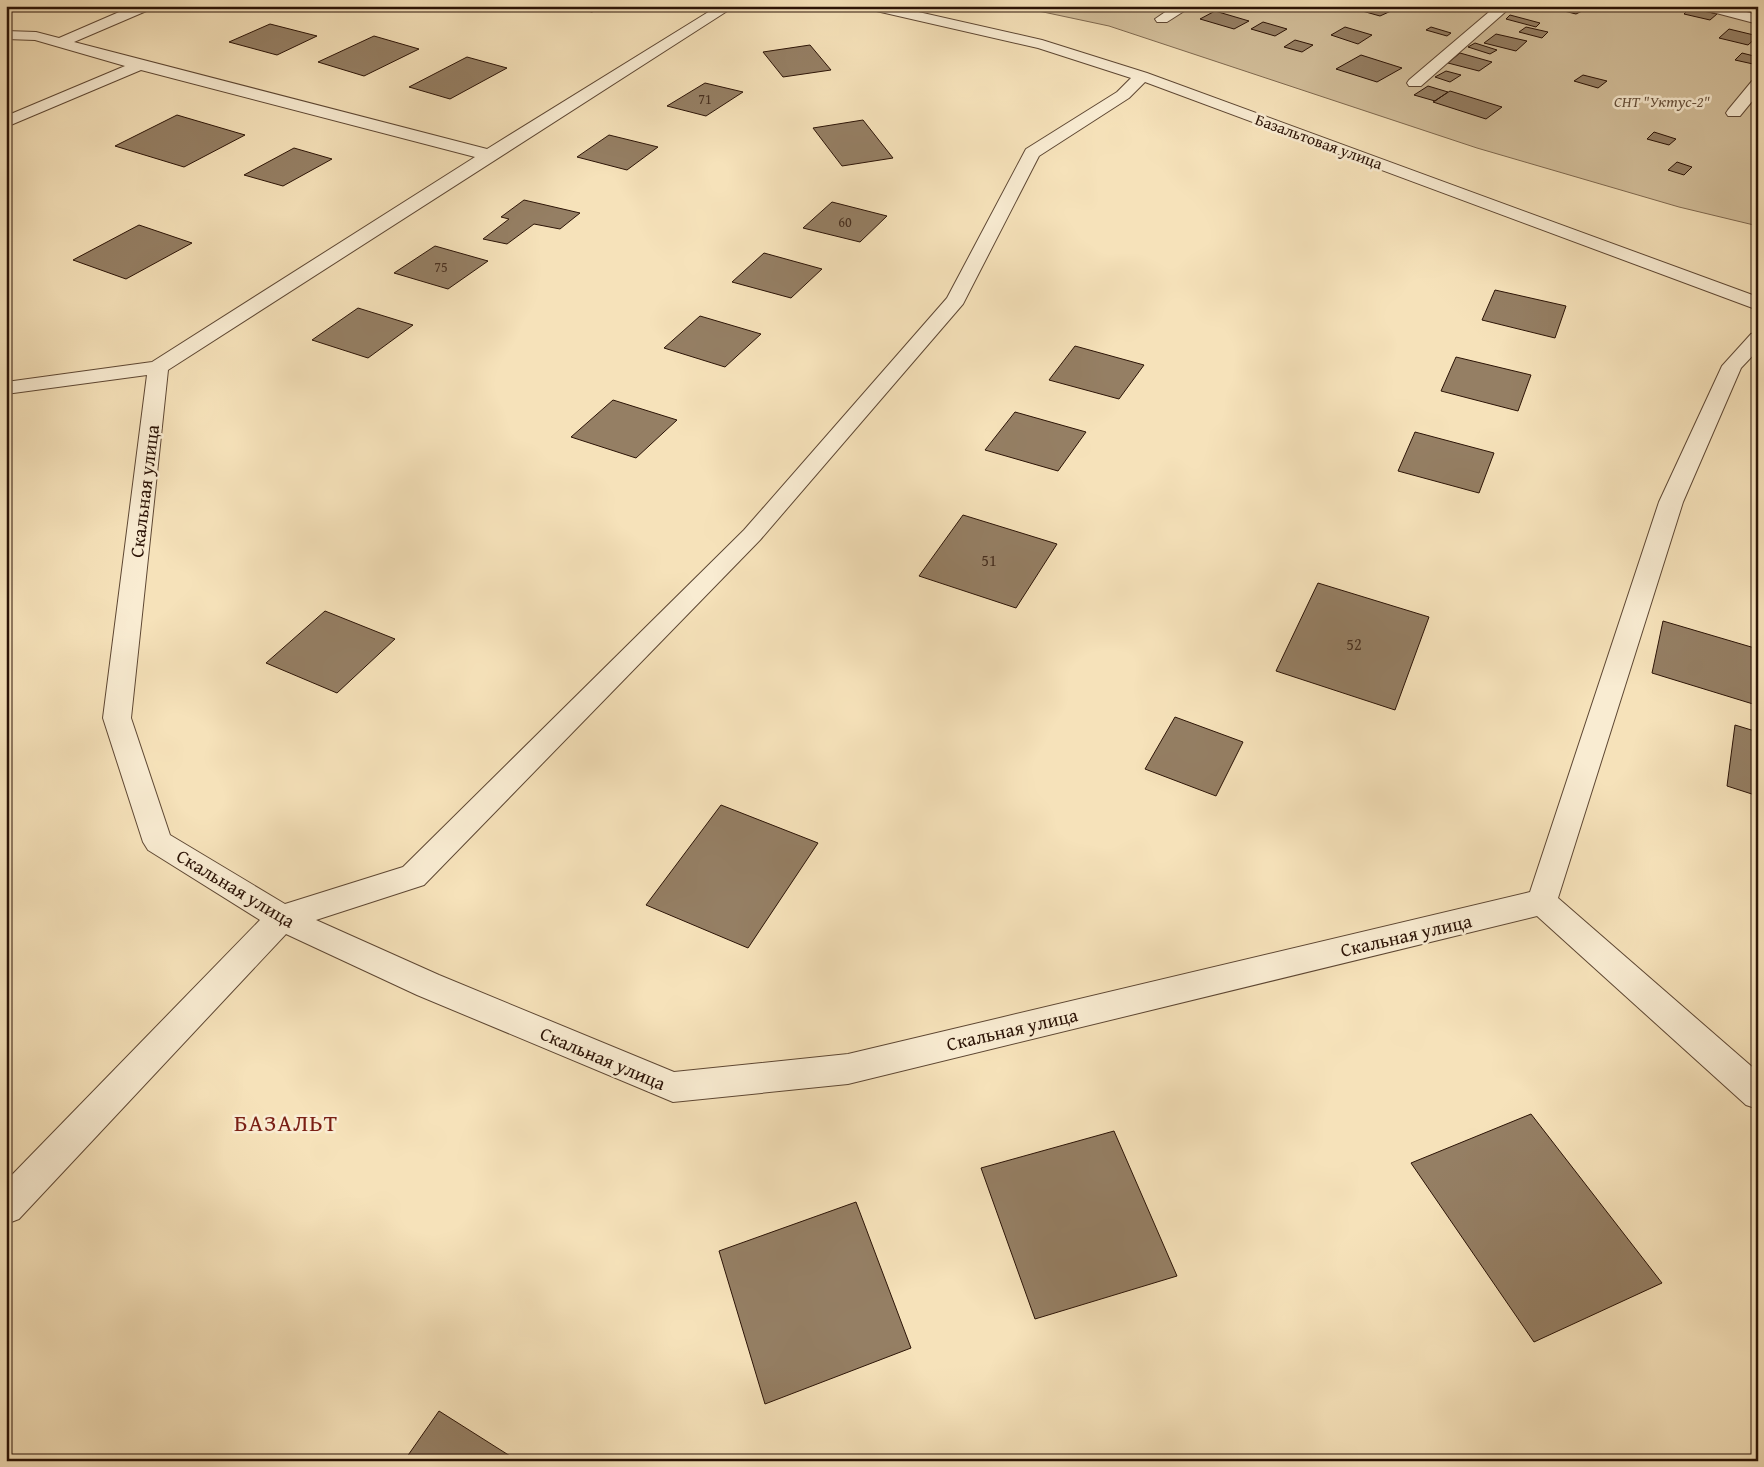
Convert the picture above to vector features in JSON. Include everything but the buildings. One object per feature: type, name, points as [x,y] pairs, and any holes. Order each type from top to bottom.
[{"type":"street","points":[[59,43],[146,6]]},
{"type":"street","points":[[6,388],[158,367],[489,155],[728,6]]},
{"type":"street","name":"Базальтовая улица","points":[[872,6],[1042,44],[1142,76],[1758,304]]},
{"type":"street","points":[[1162,19],[1184,6]]},
{"type":"street","points":[[1415,83],[1505,6]]},
{"type":"street","points":[[1706,6],[1758,20]]},
{"type":"street","points":[[6,35],[36,36],[140,65],[489,155]]},
{"type":"street","points":[[6,122],[140,65]]},
{"type":"street","points":[[6,1207],[282,918],[413,876],[752,535],[956,300],[1032,153],[1123,95],[1142,76]]},
{"type":"street","points":[[1734,113],[1758,84]]},
{"type":"street","points":[[1758,338],[1732,366],[1671,502],[1542,902],[1758,1094]]},
{"type":"street","name":"Скальная улица","points":[[158,367],[117,718],[158,842],[282,918],[428,985],[673,1087],[848,1069],[1542,902]]},
{"type":"green space","name":"СНТ \"Уктус-2\"","points":[[1015,6],[1758,6],[1758,226],[1679,207],[1477,148],[1109,26]]},
{"type":"district","name":"БАЗАЛЬТ","points":[[286,1123]]}]
